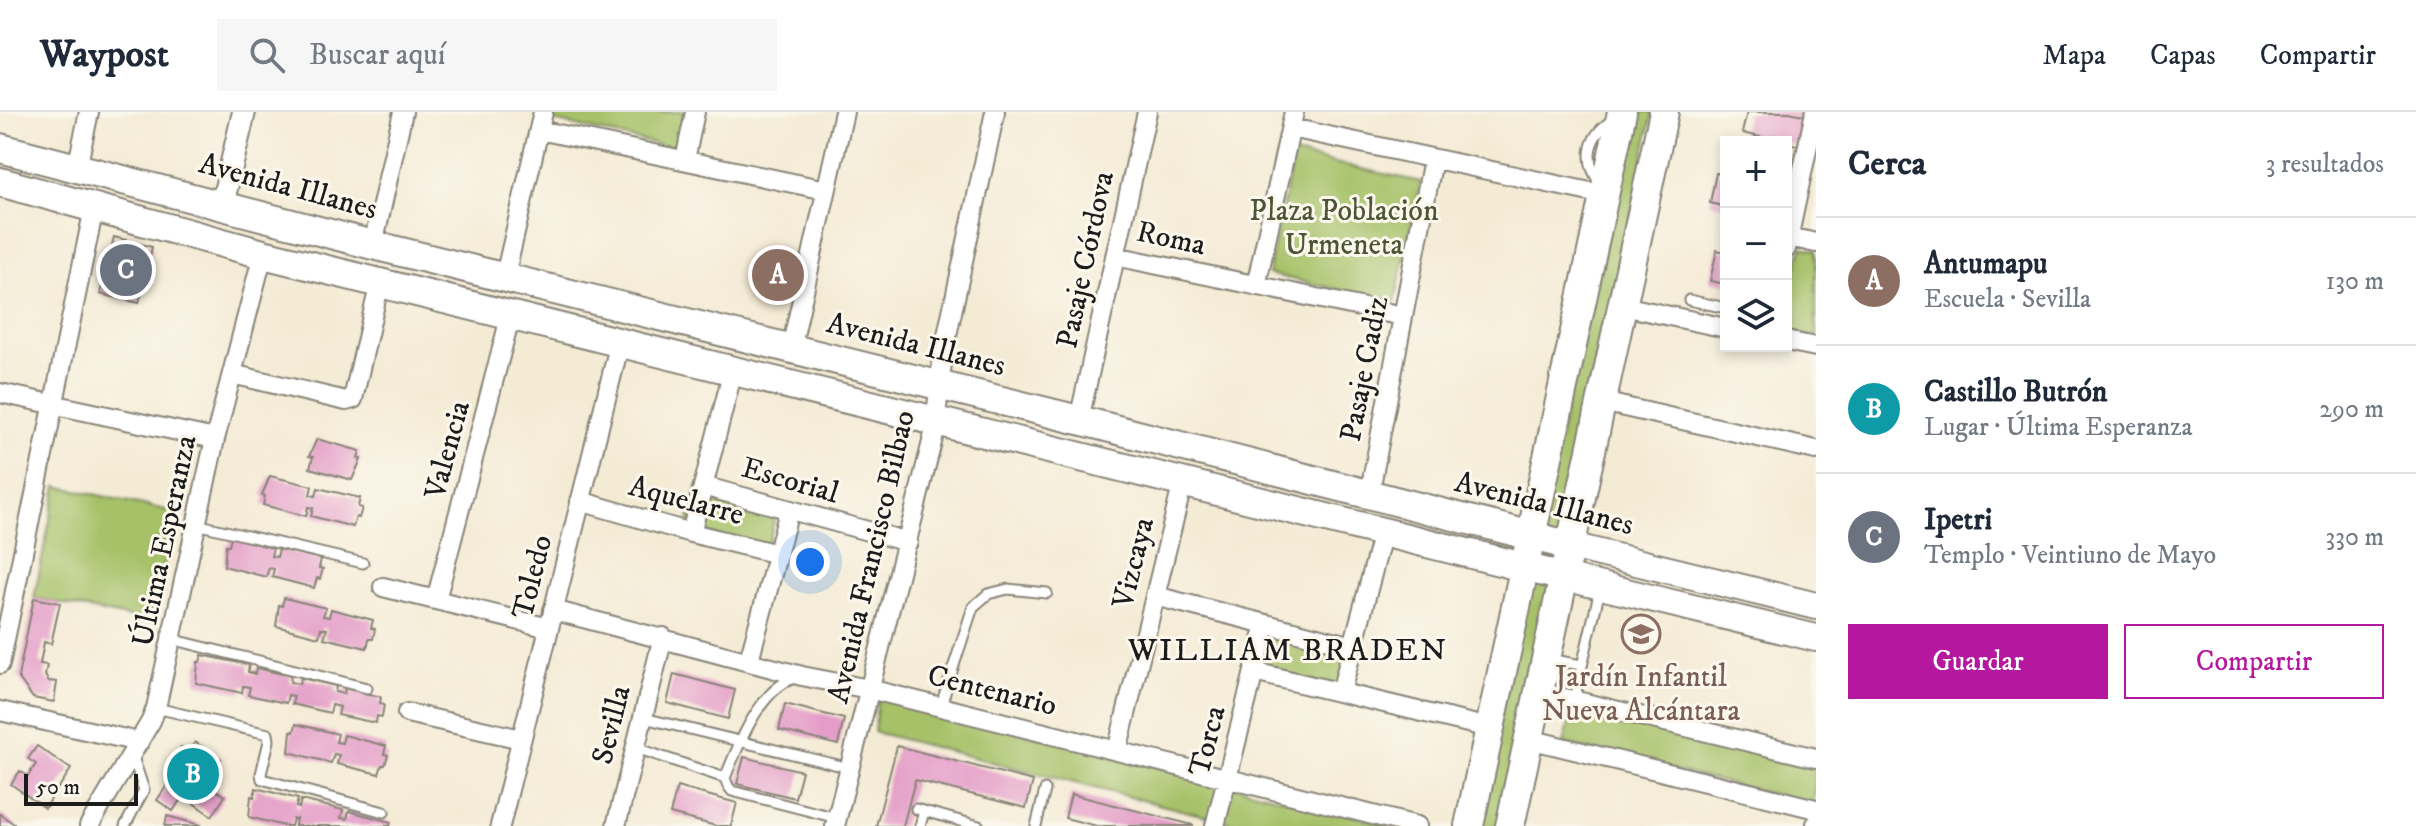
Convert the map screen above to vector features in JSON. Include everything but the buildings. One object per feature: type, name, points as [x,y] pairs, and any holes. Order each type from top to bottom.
[{"type":"main road","points":[[1510,826],[1664,112]]},
{"type":"main road","points":[[1469,826],[1622,113]]},
{"type":"main road","name":"Avenida Illanes","points":[[0,148],[373,245],[1816,606]]},
{"type":"main road","points":[[107,212],[126,181]]},
{"type":"main road","points":[[0,182],[263,254],[1816,638]]},
{"type":"main road","points":[[174,231],[210,219],[222,205]]},
{"type":"main road","points":[[263,254],[273,240],[310,228]]},
{"type":"main road","points":[[371,280],[369,265],[373,245]]},
{"type":"main road","points":[[1592,250],[1633,259]]},
{"type":"main road","points":[[1504,656],[1522,668],[1543,672]]},
{"type":"street","points":[[77,168],[89,112]]},
{"type":"street","points":[[222,205],[244,112]]},
{"type":"street","points":[[373,245],[403,112]]},
{"type":"street","points":[[685,160],[695,112]]},
{"type":"street","points":[[791,349],[844,112]]},
{"type":"street","name":"Avenida Francisco Bilbao","points":[[836,822],[936,420],[939,385],[995,112]]},
{"type":"street","name":"Pasaje Córdova","points":[[1079,420],[1147,112]]},
{"type":"street","points":[[1792,210],[1798,170],[1815,112]]},
{"type":"street","points":[[1256,286],[1292,120],[1433,159],[1605,193]]},
{"type":"street","points":[[505,276],[541,121],[685,160],[826,190]]},
{"type":"street","name":"Pasaje Cadiz","points":[[1369,496],[1433,159]]},
{"type":"street","points":[[0,664],[53,404],[107,212]]},
{"type":"street","points":[[1792,243],[1816,243]]},
{"type":"street","name":"Última Esperanza","points":[[89,826],[156,708],[215,439],[263,254]]},
{"type":"street","name":"Roma","points":[[1115,256],[1403,316]]},
{"type":"street","points":[[232,374],[346,401],[353,399],[371,280]]},
{"type":"street","points":[[1623,306],[1720,327]]},
{"type":"street","name":"Valencia","points":[[436,600],[511,314]]},
{"type":"street","name":"Toledo","points":[[500,826],[620,342]]},
{"type":"street","points":[[1792,342],[1816,347]]},
{"type":"street","points":[[691,533],[733,371]]},
{"type":"street","points":[[0,393],[215,439]]},
{"type":"street","points":[[1602,402],[1816,450]]},
{"type":"street","name":"Vizcaya","points":[[1117,751],[1183,482]]},
{"type":"street","name":"Escorial","points":[[703,486],[908,542]]},
{"type":"street","name":"Aquelarre","points":[[580,501],[778,554]]},
{"type":"street","points":[[749,660],[789,511]]},
{"type":"street","points":[[1341,692],[1383,532]]},
{"type":"street","name":"Centenario","points":[[383,587],[436,600],[663,637],[802,676],[869,689],[1417,826]]},
{"type":"street","points":[[1155,596],[1353,646]]},
{"type":"street","name":"Torca","points":[[1215,826],[1266,624]]},
{"type":"street","name":"Sevilla","points":[[616,826],[663,637]]},
{"type":"street","points":[[1254,672],[1489,728]]},
{"type":"street","points":[[1543,672],[1574,701],[1816,758]]},
{"type":"street","points":[[0,711],[135,748]]},
{"type":"street","points":[[407,713],[521,739]]},
{"type":"street","points":[[1529,739],[1816,809]]},
{"type":"lane","points":[[1689,300],[1720,307]]},
{"type":"lane","points":[[196,524],[363,563]]},
{"type":"lane","points":[[940,708],[973,607],[988,594],[1008,589],[1047,593]]},
{"type":"lane","points":[[1574,701],[1598,598]]},
{"type":"lane","points":[[171,639],[367,688]]},
{"type":"lane","points":[[1543,672],[1581,665]]},
{"type":"lane","points":[[802,676],[778,685],[741,740],[725,778],[732,791],[836,822]]},
{"type":"lane","points":[[156,708],[268,734],[262,779],[384,812]]},
{"type":"lane","points":[[644,718],[850,768]]},
{"type":"lane","points":[[125,826],[144,790],[135,748]]},
{"type":"lane","points":[[636,748],[725,778]]},
{"type":"lane","points":[[1036,826],[1045,790]]},
{"type":"lane","points":[[920,826],[920,810],[979,826]]},
{"type":"green space","points":[[552,112],[691,112],[682,150],[550,120]]},
{"type":"green space","points":[[1630,112],[1653,112],[1500,826],[1476,826]]},
{"type":"green space","name":"Plaza Población Urmeneta","points":[[1294,154],[1421,182],[1395,302],[1268,274]]},
{"type":"green space","points":[[1802,247],[1816,250],[1816,337],[1792,332],[1792,284]]},
{"type":"green space","points":[[57,486],[175,512],[152,622],[34,598]]},
{"type":"green space","points":[[698,486],[778,506],[767,548],[687,528]]},
{"type":"green space","points":[[1270,632],[1348,651],[1339,688],[1261,669]]},
{"type":"green space","points":[[878,697],[1393,826],[1244,826],[874,732]]},
{"type":"green space","points":[[1573,705],[1816,762],[1814,804],[1564,744]]},
{"type":"place","name":"Ipetri","points":[[126,270]]},
{"type":"place","name":"Antumapu","points":[[778,275]]},
{"type":"place","name":"Jardín Infantil Nueva Alcántara","points":[[1641,634]]},
{"type":"place","name":"Castillo Butrón","points":[[193,774]]},
{"type":"district","name":"WILLIAM BRADEN","points":[[1288,651]]}]
